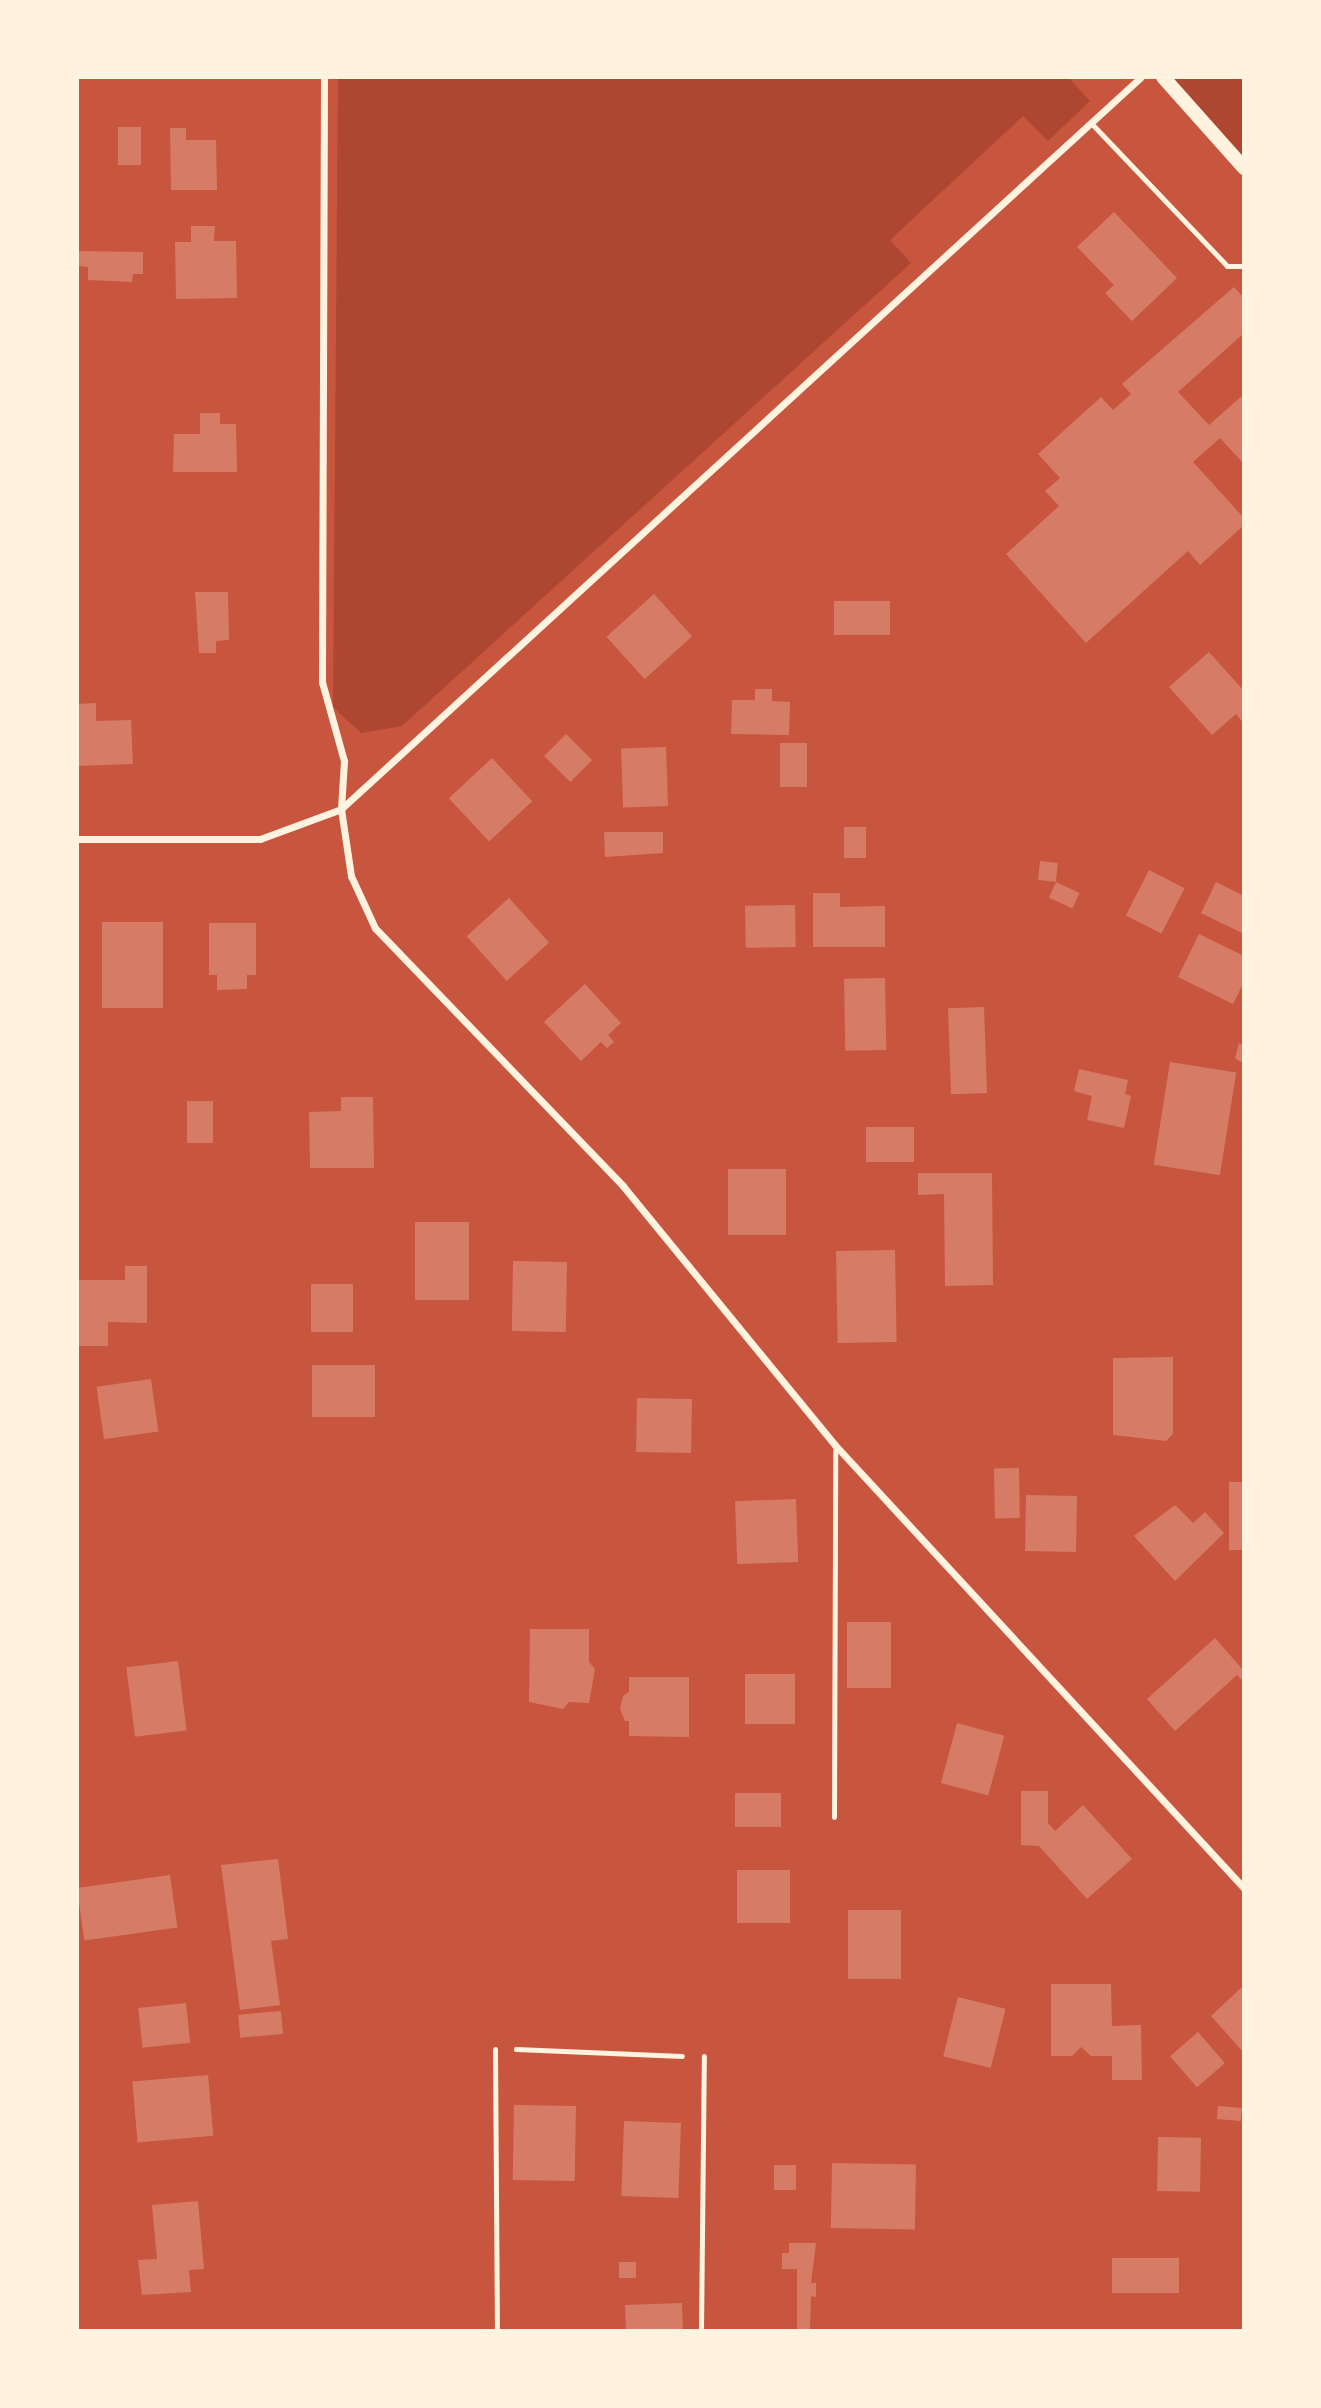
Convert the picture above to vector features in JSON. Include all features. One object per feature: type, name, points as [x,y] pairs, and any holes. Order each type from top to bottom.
[{"type":"main road","points":[[1163,77],[1244,168]]},
{"type":"street","points":[[324,77],[322,682],[344,761],[341,809],[351,876],[375,928],[624,1186],[835,1445],[1244,1888]]},
{"type":"street","points":[[77,839],[260,839],[341,809],[1141,77]]},
{"type":"lane","points":[[1092,124],[1227,266],[1244,266]]},
{"type":"lane","points":[[834,1816],[835,1445]]},
{"type":"lane","points":[[495,2049],[497,2331]]},
{"type":"lane","points":[[701,2331],[704,2056]]},
{"type":"path","points":[[495,2049],[704,2056]]},
{"type":"shaded area","points":[[338,77],[1068,77],[1090,101],[1048,141],[1023,116],[890,240],[911,263],[402,726],[361,733],[333,707]]},
{"type":"shaded area","points":[[1163,77],[1244,77],[1244,168]]},
{"type":"building","points":[[118,127],[141,127],[141,165],[118,165]]},
{"type":"building","points":[[170,128],[186,128],[186,140],[216,140],[217,190],[171,190]]},
{"type":"building","points":[[1114,212],[1177,278],[1132,321],[1105,293],[1114,285],[1077,247]]},
{"type":"building","points":[[191,226],[215,226],[214,241],[236,241],[237,298],[176,299],[175,242],[191,242]]},
{"type":"building","points":[[77,251],[143,252],[143,274],[133,274],[132,282],[88,280],[88,267],[77,266]]},
{"type":"building","points":[[1234,287],[1244,298],[1243,334],[1178,392],[1209,425],[1244,394],[1244,464],[1220,438],[1193,462],[1244,518],[1244,525],[1200,565],[1188,551],[1086,643],[1006,554],[1059,506],[1045,491],[1060,478],[1038,454],[1101,397],[1113,410],[1131,394],[1122,384]]},
{"type":"building","points":[[200,413],[220,413],[220,424],[236,424],[237,472],[173,472],[174,434],[200,434]]},
{"type":"building","points":[[195,592],[228,592],[229,640],[216,641],[216,653],[199,653]]},
{"type":"building","points":[[654,594],[692,636],[645,679],[606,637]]},
{"type":"building","points":[[834,601],[890,601],[890,635],[834,635]]},
{"type":"building","points":[[1209,652],[1244,691],[1244,724],[1236,714],[1212,735],[1169,687]]},
{"type":"building","points":[[755,689],[772,689],[772,701],[790,702],[789,735],[731,734],[732,700],[755,700]]},
{"type":"building","points":[[96,703],[96,721],[131,720],[133,764],[77,766],[77,704]]},
{"type":"building","points":[[566,734],[592,760],[570,782],[544,756]]},
{"type":"building","points":[[780,743],[807,743],[807,787],[780,787]]},
{"type":"building","points":[[666,747],[668,806],[623,808],[621,749]]},
{"type":"building","points":[[492,758],[532,801],[489,841],[449,798]]},
{"type":"building","points":[[844,827],[866,827],[866,858],[844,858]]},
{"type":"building","points":[[604,832],[663,832],[663,853],[605,857]]},
{"type":"building","points":[[1040,861],[1058,863],[1056,882],[1038,880]]},
{"type":"building","points":[[1149,870],[1185,888],[1161,934],[1126,915]]},
{"type":"building","points":[[1056,882],[1080,893],[1072,908],[1049,897]]},
{"type":"building","points":[[1216,882],[1244,896],[1244,934],[1201,913]]},
{"type":"building","points":[[813,893],[840,893],[840,907],[885,906],[885,947],[813,947]]},
{"type":"building","points":[[509,898],[549,943],[507,981],[467,936]]},
{"type":"building","points":[[795,905],[796,947],[746,948],[745,906]]},
{"type":"building","points":[[102,922],[163,922],[163,1008],[102,1008]]},
{"type":"building","points":[[209,923],[256,923],[256,975],[247,975],[247,989],[217,990],[217,975],[209,975]]},
{"type":"building","points":[[1199,934],[1244,956],[1244,982],[1233,1004],[1178,977]]},
{"type":"building","points":[[885,978],[886,1050],[845,1051],[844,979]]},
{"type":"building","points":[[585,984],[621,1023],[608,1035],[614,1042],[607,1048],[601,1042],[581,1061],[544,1022]]},
{"type":"building","points":[[984,1007],[987,1093],[951,1094],[948,1008]]},
{"type":"building","points":[[1239,1043],[1244,1045],[1244,1064],[1235,1058]]},
{"type":"building","points":[[1170,1062],[1236,1072],[1220,1175],[1154,1165]]},
{"type":"building","points":[[1079,1069],[1128,1080],[1125,1094],[1131,1096],[1124,1128],[1087,1120],[1092,1096],[1074,1091]]},
{"type":"building","points":[[341,1097],[373,1097],[374,1168],[310,1168],[309,1112],[341,1111]]},
{"type":"building","points":[[187,1101],[213,1101],[213,1143],[187,1143]]},
{"type":"building","points":[[866,1127],[914,1127],[914,1162],[866,1162]]},
{"type":"building","points":[[728,1169],[786,1169],[786,1235],[728,1235]]},
{"type":"building","points":[[918,1173],[992,1173],[993,1285],[945,1286],[944,1194],[918,1195]]},
{"type":"building","points":[[415,1222],[469,1222],[469,1300],[415,1300]]},
{"type":"building","points":[[895,1250],[897,1342],[838,1343],[836,1251]]},
{"type":"building","points":[[513,1261],[567,1262],[566,1332],[512,1331]]},
{"type":"building","points":[[125,1266],[147,1266],[147,1323],[108,1322],[108,1346],[77,1346],[77,1280],[125,1280]]},
{"type":"building","points":[[311,1284],[353,1284],[353,1332],[311,1332]]},
{"type":"building","points":[[1173,1357],[1173,1434],[1166,1441],[1113,1435],[1113,1358]]},
{"type":"building","points":[[312,1365],[375,1365],[375,1417],[312,1417]]},
{"type":"building","points":[[151,1379],[158,1431],[104,1439],[97,1387]]},
{"type":"building","points":[[637,1398],[692,1399],[691,1453],[636,1452]]},
{"type":"building","points":[[994,1468],[1019,1468],[1020,1518],[995,1518]]},
{"type":"building","points":[[1229,1482],[1244,1482],[1244,1550],[1229,1550]]},
{"type":"building","points":[[1026,1495],[1077,1496],[1076,1552],[1025,1551]]},
{"type":"building","points":[[796,1499],[798,1562],[737,1564],[735,1501]]},
{"type":"building","points":[[1175,1505],[1193,1523],[1205,1512],[1224,1533],[1175,1581],[1134,1536]]},
{"type":"building","points":[[847,1622],[891,1622],[891,1688],[847,1688]]},
{"type":"building","points":[[530,1629],[589,1629],[589,1662],[595,1669],[589,1703],[569,1702],[563,1709],[529,1702]]},
{"type":"building","points":[[1215,1638],[1244,1671],[1244,1682],[1237,1675],[1175,1731],[1147,1699]]},
{"type":"building","points":[[178,1661],[187,1730],[135,1737],[126,1667]]},
{"type":"building","points":[[745,1674],[795,1674],[795,1724],[745,1724]]},
{"type":"building","points":[[629,1677],[689,1677],[689,1737],[629,1736],[629,1721],[625,1721],[620,1709],[623,1696],[629,1692]]},
{"type":"building","points":[[957,1723],[1004,1736],[988,1796],[941,1783]]},
{"type":"building","points":[[1021,1791],[1048,1791],[1048,1823],[1055,1831],[1083,1805],[1132,1859],[1087,1899],[1039,1846],[1021,1845]]},
{"type":"building","points":[[735,1793],[781,1793],[781,1827],[735,1827]]},
{"type":"building","points":[[278,1859],[288,1939],[271,1941],[280,2005],[240,2010],[221,1865]]},
{"type":"building","points":[[737,1870],[790,1870],[790,1923],[737,1923]]},
{"type":"building","points":[[170,1875],[177,1927],[84,1941],[77,1888]]},
{"type":"building","points":[[848,1910],[901,1910],[901,1979],[848,1979]]},
{"type":"building","points":[[1051,1984],[1111,1984],[1112,2026],[1141,2025],[1142,2080],[1112,2080],[1112,2056],[1091,2056],[1081,2047],[1072,2056],[1051,2056]]},
{"type":"building","points":[[1244,1985],[1244,2053],[1211,2016]]},
{"type":"building","points":[[958,1997],[1006,2009],[991,2068],[943,2056]]},
{"type":"building","points":[[186,2003],[190,2043],[142,2048],[138,2008]]},
{"type":"building","points":[[281,2011],[283,2034],[240,2038],[238,2015]]},
{"type":"building","points":[[1198,2032],[1225,2063],[1197,2087],[1170,2056]]},
{"type":"building","points":[[208,2075],[213,2136],[138,2142],[132,2082]]},
{"type":"building","points":[[514,2105],[576,2106],[575,2181],[513,2180]]},
{"type":"building","points":[[1218,2106],[1242,2108],[1241,2121],[1217,2119]]},
{"type":"building","points":[[624,2121],[681,2123],[678,2198],[621,2196]]},
{"type":"building","points":[[1158,2137],[1201,2138],[1200,2192],[1157,2191]]},
{"type":"building","points":[[832,2163],[916,2164],[915,2229],[831,2228]]},
{"type":"building","points":[[774,2165],[796,2165],[796,2190],[774,2190]]},
{"type":"building","points":[[198,2201],[204,2269],[189,2270],[191,2292],[142,2295],[138,2260],[157,2259],[152,2205]]},
{"type":"building","points":[[789,2243],[816,2243],[811,2283],[816,2283],[816,2297],[811,2296],[810,2331],[797,2331],[797,2269],[782,2269],[782,2253],[789,2253]]},
{"type":"building","points":[[1112,2258],[1179,2258],[1179,2293],[1112,2293]]},
{"type":"building","points":[[619,2262],[636,2262],[636,2278],[619,2278]]},
{"type":"building","points":[[682,2303],[683,2331],[626,2331],[625,2305]]}]
